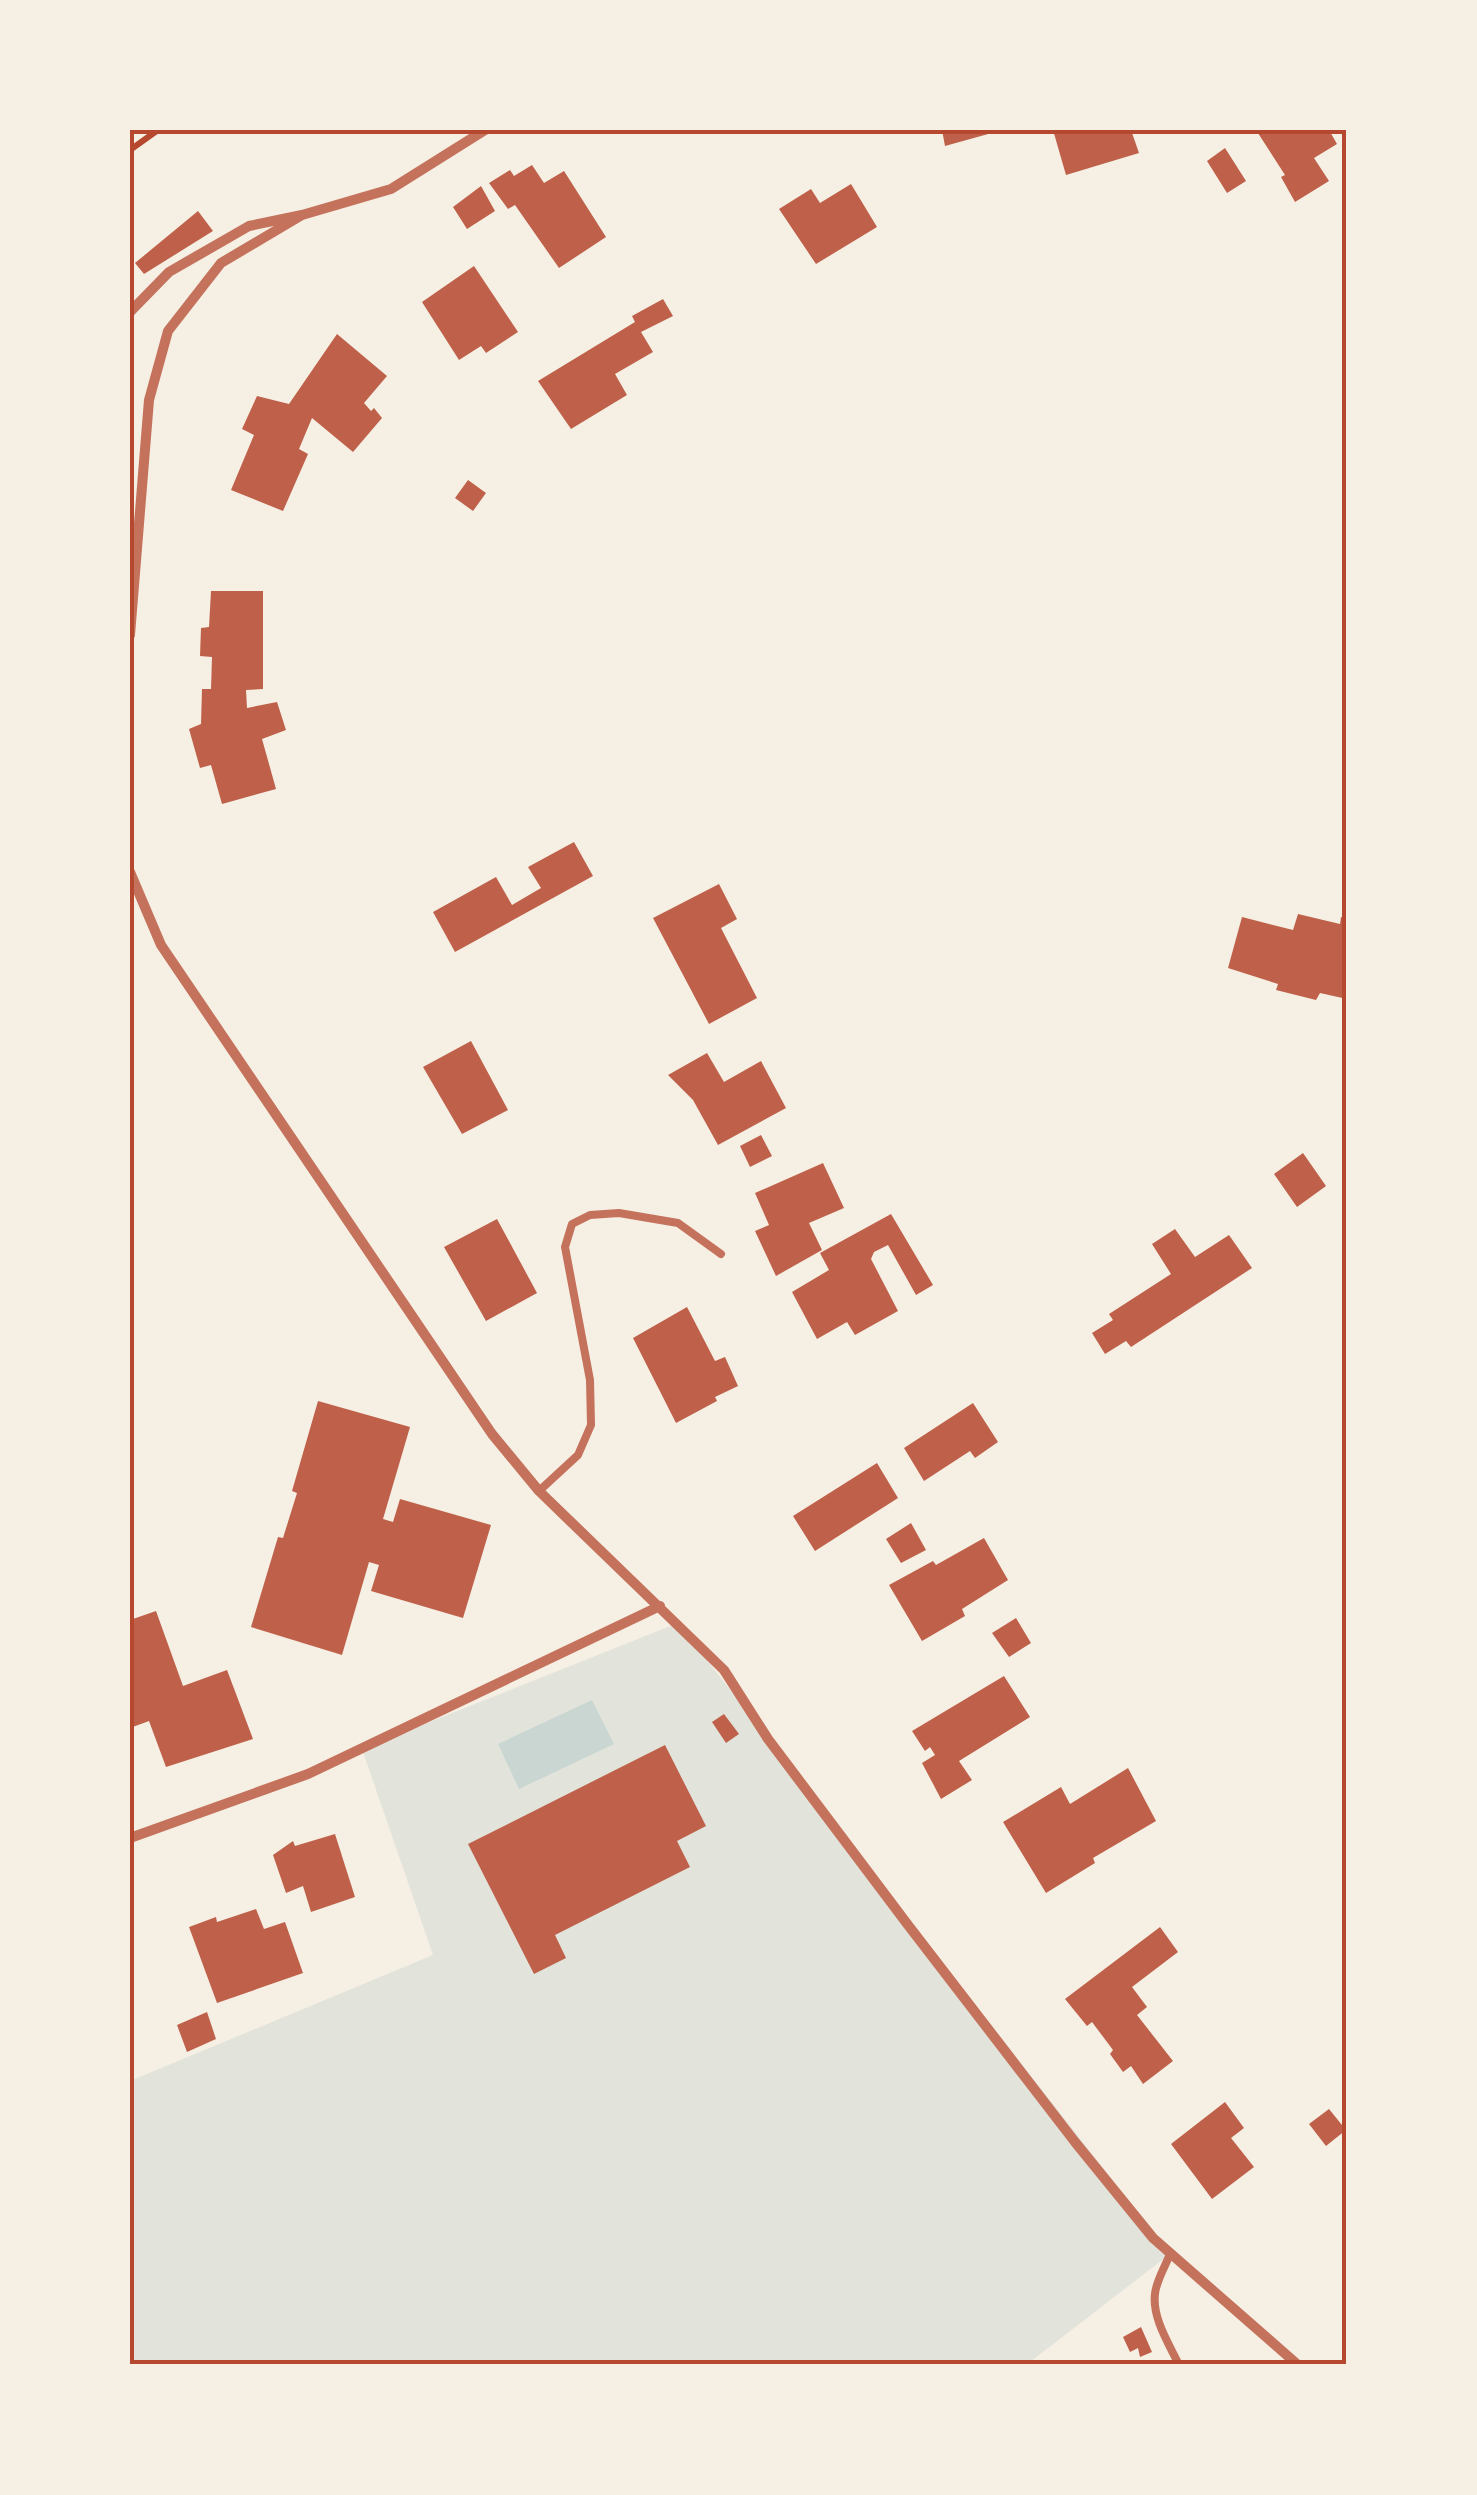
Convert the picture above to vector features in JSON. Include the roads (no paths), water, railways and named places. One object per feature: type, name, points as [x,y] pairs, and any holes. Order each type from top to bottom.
[{"type":"street","points":[[130,312],[169,272],[249,226],[391,190],[484,130]]},
{"type":"street","points":[[130,634],[149,400],[168,331],[221,263],[302,215]]},
{"type":"street","points":[[130,872],[161,945],[492,1434],[539,1491],[724,1670],[768,1739],[920,1941],[1152,2238],[1298,2365]]},
{"type":"street","points":[[130,1838],[308,1774],[660,1606]]},
{"type":"lane","points":[[539,1491],[578,1455],[592,1425],[590,1380],[565,1247],[572,1224],[590,1214],[619,1212],[678,1224],[721,1254]]},
{"type":"lane","points":[[1170,2254],[1155,2292],[1156,2307],[1161,2327],[1180,2365]]}]
